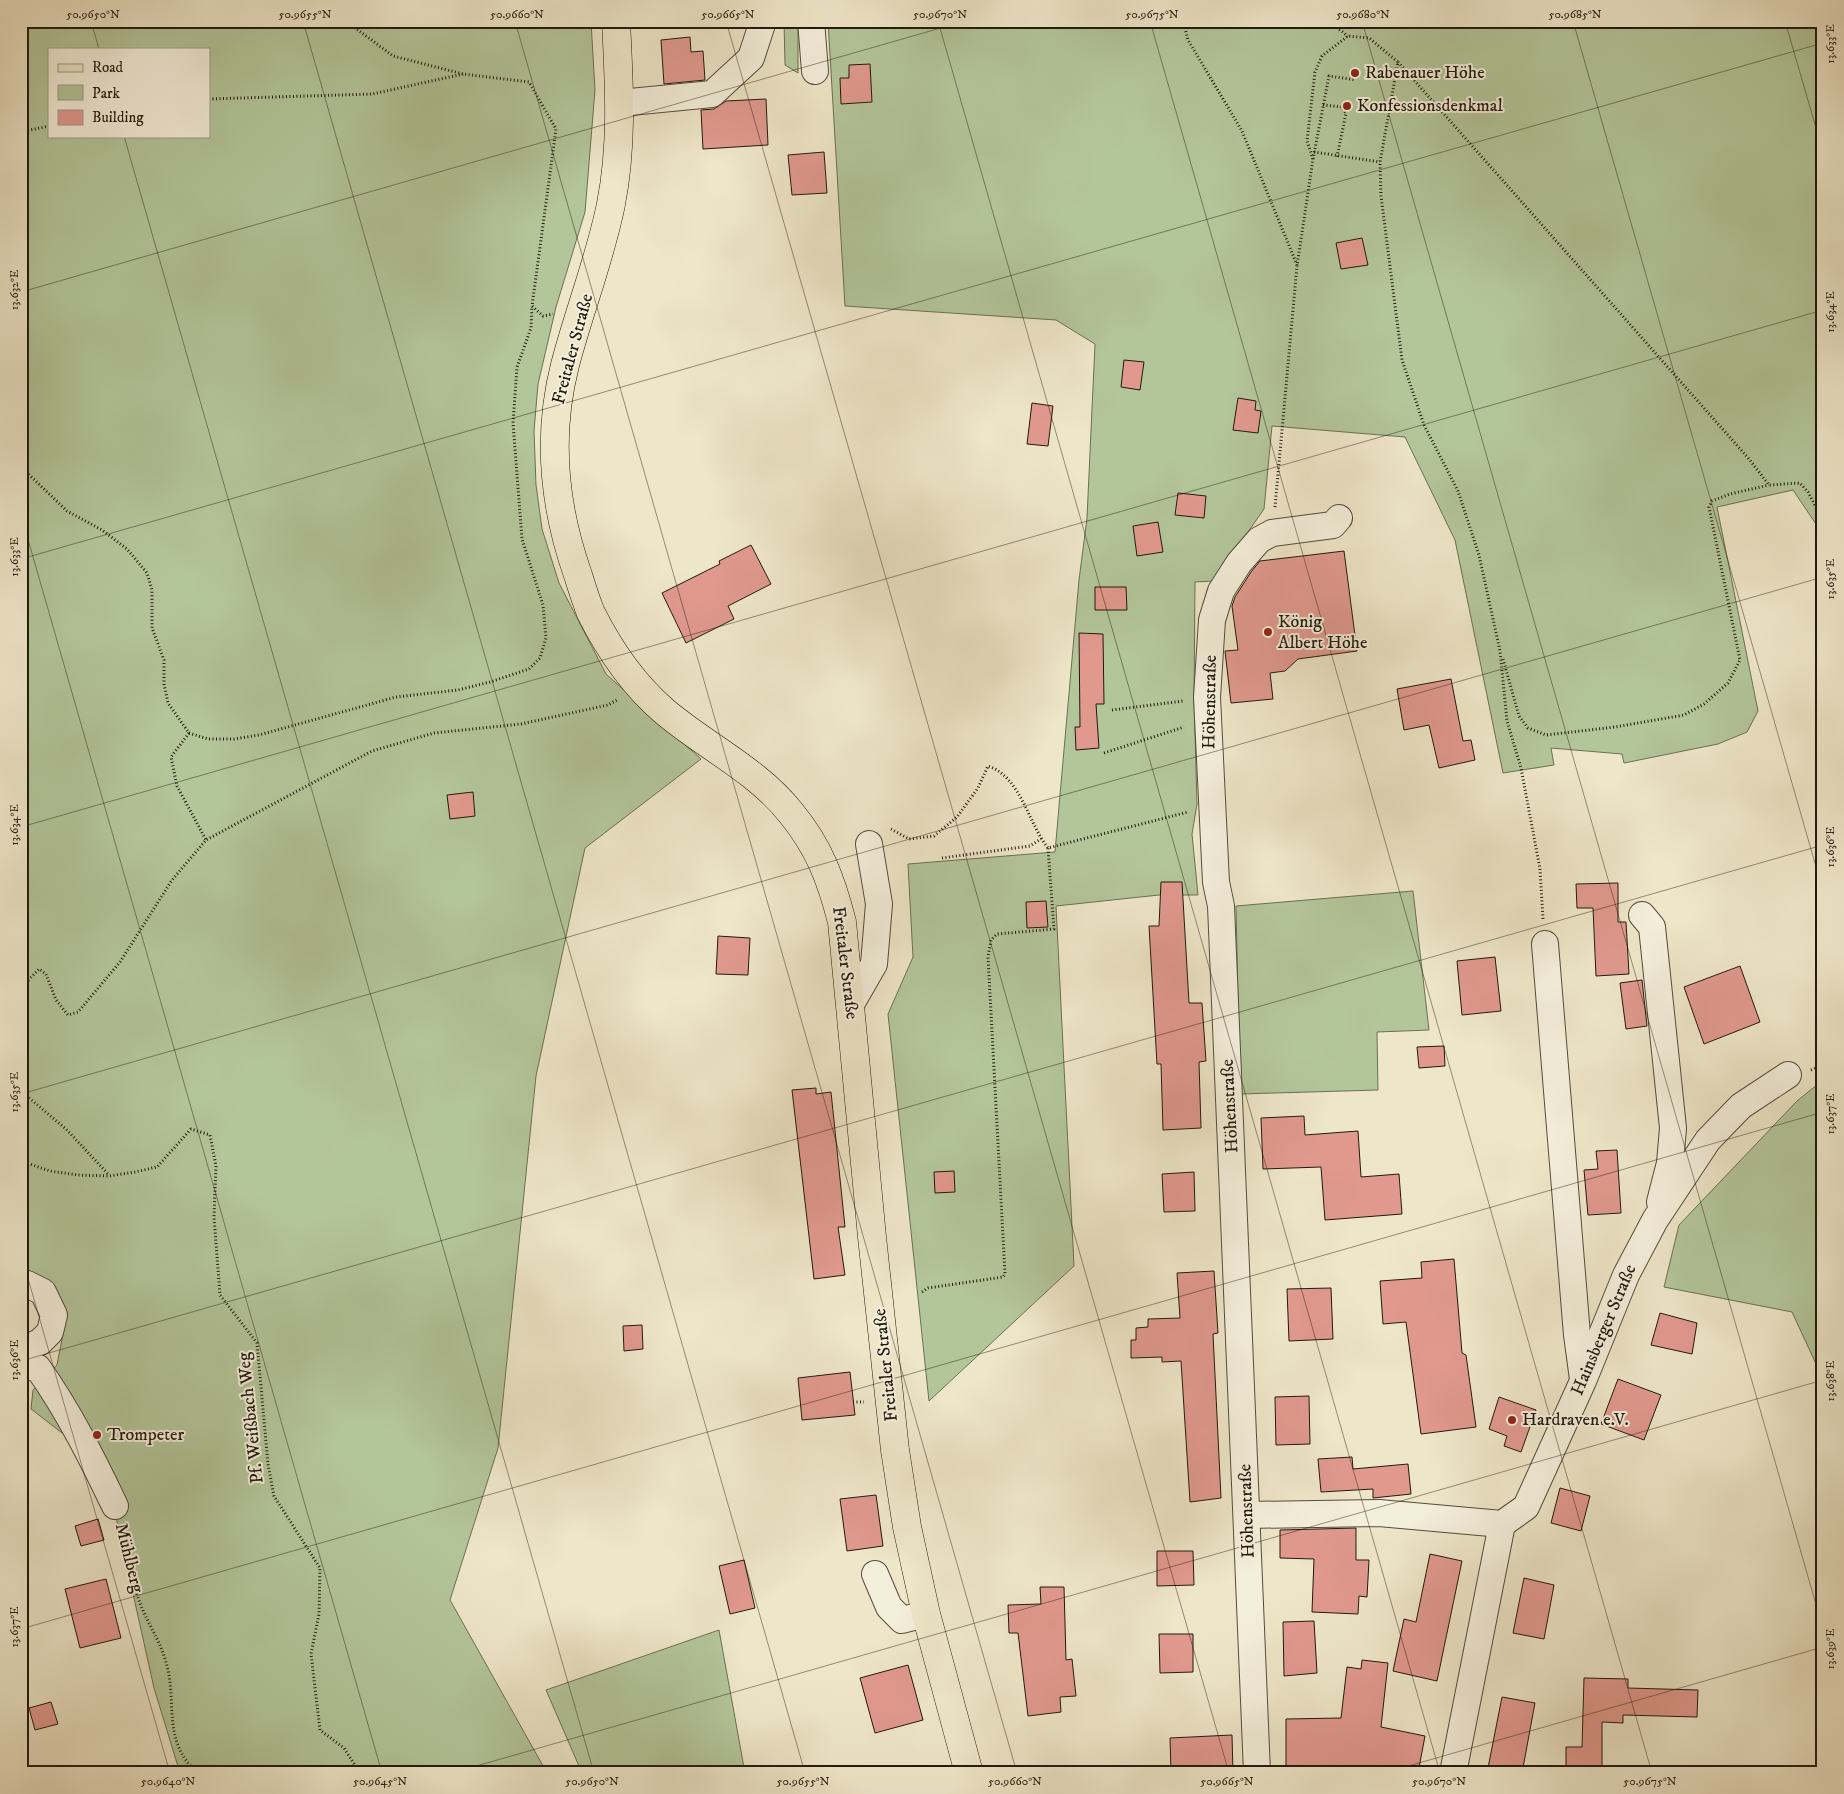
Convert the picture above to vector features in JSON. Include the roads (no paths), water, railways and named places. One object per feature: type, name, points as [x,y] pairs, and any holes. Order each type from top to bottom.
[{"type":"main road","name":"Freitaler Straße","points":[[616,21],[620,103],[618,161],[612,201],[605,232],[565,366],[555,418],[554,453],[564,528],[590,612],[612,651],[663,710],[756,779],[789,811],[812,841],[832,881],[842,922],[872,1237],[895,1450],[907,1527],[926,1614],[969,1773]]},
{"type":"street","points":[[620,103],[712,94],[750,58],[763,21]]},
{"type":"street","points":[[812,21],[815,71]]},
{"type":"street","name":"Höhenstraße","points":[[1257,1773],[1221,906],[1216,882],[1207,720],[1212,620],[1222,591],[1239,563],[1259,540],[1272,533],[1333,525],[1339,518]]},
{"type":"street","points":[[851,1004],[874,964],[879,904],[869,844]]},
{"type":"street","points":[[1642,915],[1652,927],[1673,1128],[1670,1163],[1651,1228]]},
{"type":"street","points":[[1545,944],[1577,1335],[1583,1381]]},
{"type":"street","points":[[1651,1228],[1708,1140],[1741,1106],[1788,1075]]},
{"type":"street","name":"Hainsberger Straße","points":[[1502,1524],[1526,1507],[1583,1381],[1626,1275],[1651,1228]]},
{"type":"street","points":[[21,1286],[27,1284],[43,1292],[54,1315],[50,1332],[40,1342],[21,1350]]},
{"type":"street","name":"Mühlberg","points":[[21,1366],[38,1368],[52,1387],[69,1415],[115,1506]]},
{"type":"street","points":[[1247,1515],[1379,1513],[1502,1524],[1453,1773]]},
{"type":"street","points":[[875,1574],[889,1607],[902,1620],[926,1614]]},
{"type":"place","name":"Rabenauer Höhe","points":[[1355,73]]},
{"type":"place","name":"Konfessionsdenkmal","points":[[1347,106]]},
{"type":"place","name":"König Albert Höhe","points":[[1268,632]]},
{"type":"place","name":"Hardraven e.V.","points":[[1512,1420]]},
{"type":"place","name":"Trompeter","points":[[97,1435]]}]
